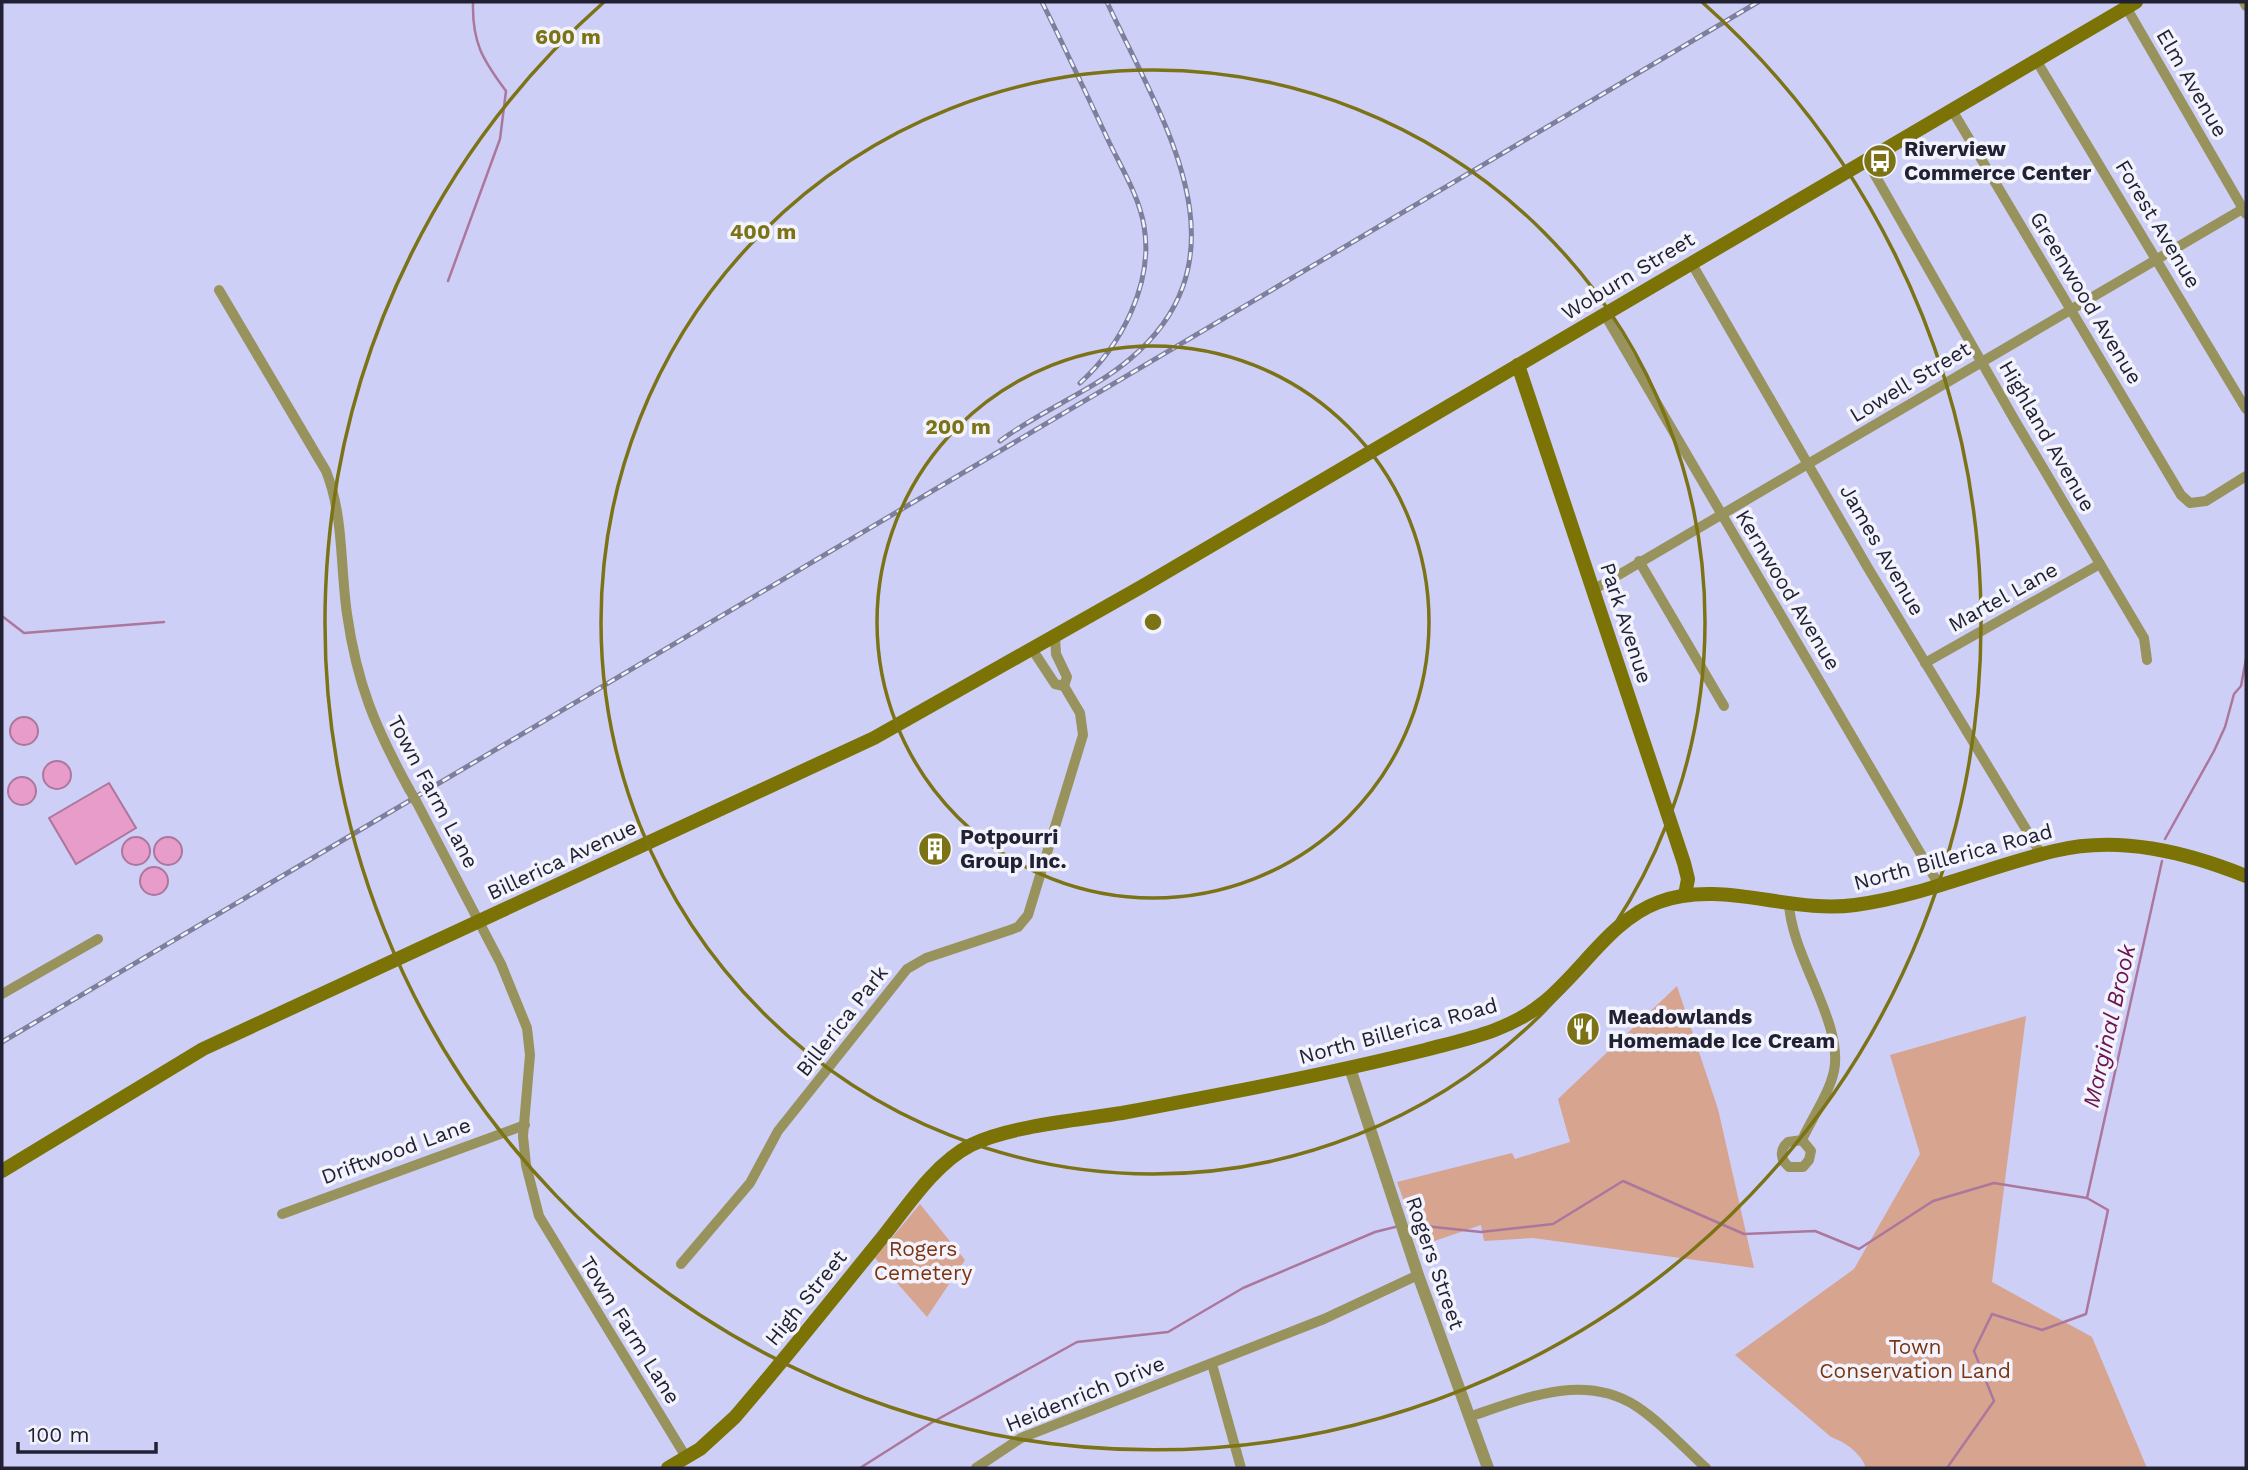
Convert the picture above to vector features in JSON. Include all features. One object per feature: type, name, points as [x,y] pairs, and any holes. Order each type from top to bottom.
[{"type":"main road","name":"Woburn Street","points":[[1141,587],[2131,5]]},
{"type":"main road","name":"Park Avenue","points":[[1518,365],[1684,863],[1688,879],[1685,895]]},
{"type":"main road","name":"Billerica Avenue","points":[[2,1171],[203,1049],[874,738],[1141,587]]},
{"type":"main road","name":"North Billerica Road","points":[[970,1146],[1039,1128],[1350,1068],[1483,1035],[1510,1025],[1547,1001],[1625,922],[1660,902],[1685,895],[1789,904],[1854,906],[1939,885],[2041,854],[2081,846],[2143,847],[2193,856],[2246,876]]},
{"type":"main road","name":"High Street","points":[[668,1468],[718,1435],[735,1417],[915,1197],[951,1159],[970,1146]]},
{"type":"street","name":"Elm Avenue","points":[[2131,5],[2245,210]]},
{"type":"street","name":"Forest Avenue","points":[[2036,60],[2246,409]]},
{"type":"street","name":"Greenwood Avenue","points":[[1952,110],[2178,489],[2190,503],[2206,500],[2246,476]]},
{"type":"street","name":"Highland Avenue","points":[[1867,160],[1981,361],[2144,638],[2147,660]]},
{"type":"street","name":"Lowell Street","points":[[1593,590],[2156,258],[2245,210]]},
{"type":"street","name":"James Avenue","points":[[1692,264],[1925,663],[2041,854]]},
{"type":"street","name":"Town Farm Lane","points":[[219,290],[326,471],[336,495],[347,613],[358,679],[374,724],[479,921],[519,1003],[527,1028],[530,1055],[525,1125],[526,1165],[539,1216],[687,1457]]},
{"type":"street","name":"Kernwood Avenue","points":[[1605,315],[1939,885]]},
{"type":"street","points":[[1639,561],[1724,706]]},
{"type":"street","name":"Martel Lane","points":[[1925,663],[2100,564]]},
{"type":"street","name":"Billerica Park","points":[[1055,636],[1056,654],[1068,677],[1064,686]]},
{"type":"street","name":"Billerica Park","points":[[681,1264],[750,1184],[778,1131],[907,969],[926,958],[1010,930],[1028,915],[1082,745],[1080,713],[1064,686],[1055,684],[1032,649]]},
{"type":"street","points":[[1789,904],[1795,935],[1832,1035],[1835,1055],[1830,1081],[1802,1140]]},
{"type":"street","points":[[2,994],[98,939]]},
{"type":"street","name":"Rogers Street","points":[[1350,1068],[1418,1275],[1488,1468]]},
{"type":"street","name":"Driftwood Lane","points":[[282,1214],[525,1125]]},
{"type":"street","name":"Heidenrich Drive","points":[[976,1468],[1021,1438],[1324,1319],[1418,1275]]},
{"type":"street","points":[[1212,1364],[1241,1468]]},
{"type":"street","points":[[1469,1417],[1560,1389],[1602,1392],[1636,1406],[1706,1468]]},
{"type":"green space","points":[[1677,986],[1718,1109],[1754,1268],[1533,1238],[1484,1241],[1481,1225],[1420,1246],[1397,1182],[1512,1153],[1515,1159],[1570,1142],[1558,1099]]},
{"type":"green space","name":"Town Conservation Land","points":[[2026,1016],[1992,1282],[2092,1337],[2147,1468],[1866,1468],[1852,1449],[1831,1437],[1735,1355],[1854,1269],[1920,1154],[1890,1055]]},
{"type":"green space","name":"Rogers Cemetery","points":[[920,1204],[965,1260],[927,1317],[875,1258]]},
{"type":"shaded area","points":[[24,717],[34,721],[38,731],[34,741],[24,745],[14,741],[10,731],[14,721]]},
{"type":"shaded area","points":[[57,761],[67,765],[71,775],[67,785],[57,789],[47,785],[43,775],[47,765]]},
{"type":"shaded area","points":[[22,777],[32,781],[36,791],[32,801],[22,805],[12,801],[8,791],[12,781]]},
{"type":"shaded area","points":[[109,783],[136,828],[76,864],[49,818]]},
{"type":"shaded area","points":[[136,837],[146,841],[150,851],[146,861],[136,865],[126,861],[122,851],[126,841]]},
{"type":"shaded area","points":[[168,837],[178,841],[182,851],[178,861],[168,865],[158,861],[154,851],[158,841]]},
{"type":"shaded area","points":[[154,867],[164,871],[168,881],[164,891],[154,895],[144,891],[140,881],[144,871]]},
{"type":"waterway","points":[[448,281],[500,139],[506,91],[480,50],[474,28],[473,2]]},
{"type":"waterway","points":[[2,616],[24,633],[164,622]]},
{"type":"waterway","name":"Marginal Brook","points":[[2165,839],[2225,727],[2234,694],[2241,686],[2246,659]]},
{"type":"waterway","name":"Marginal Brook","points":[[2087,1198],[2162,861]]},
{"type":"waterway","points":[[1415,1225],[1481,1232],[1553,1224],[1623,1181],[1744,1234],[1815,1231],[1859,1249],[1933,1201],[1994,1183],[2087,1198],[2108,1210],[2086,1314],[2042,1330],[1992,1314],[1974,1351],[1994,1401],[1947,1468]]},
{"type":"waterway","points":[[860,1468],[931,1423],[1077,1342],[1168,1332],[1243,1288],[1375,1232],[1395,1227]]},
{"type":"railway","points":[[1042,2],[1129,183],[1144,226],[1144,269],[1131,312],[1109,351],[1080,383]]},
{"type":"railway","points":[[1000,441],[1115,371],[1130,359],[1167,318],[1186,275],[1191,230],[1185,184],[1170,137],[1107,2]]},
{"type":"railway","points":[[2,1042],[1758,2]]},
{"type":"place","name":"Riverview Commerce Center","points":[[1880,161]]},
{"type":"place","name":"Potpourri Group Inc.","points":[[935,849]]},
{"type":"place","name":"Meadowlands Homemade Ice Cream","points":[[1583,1029]]}]
